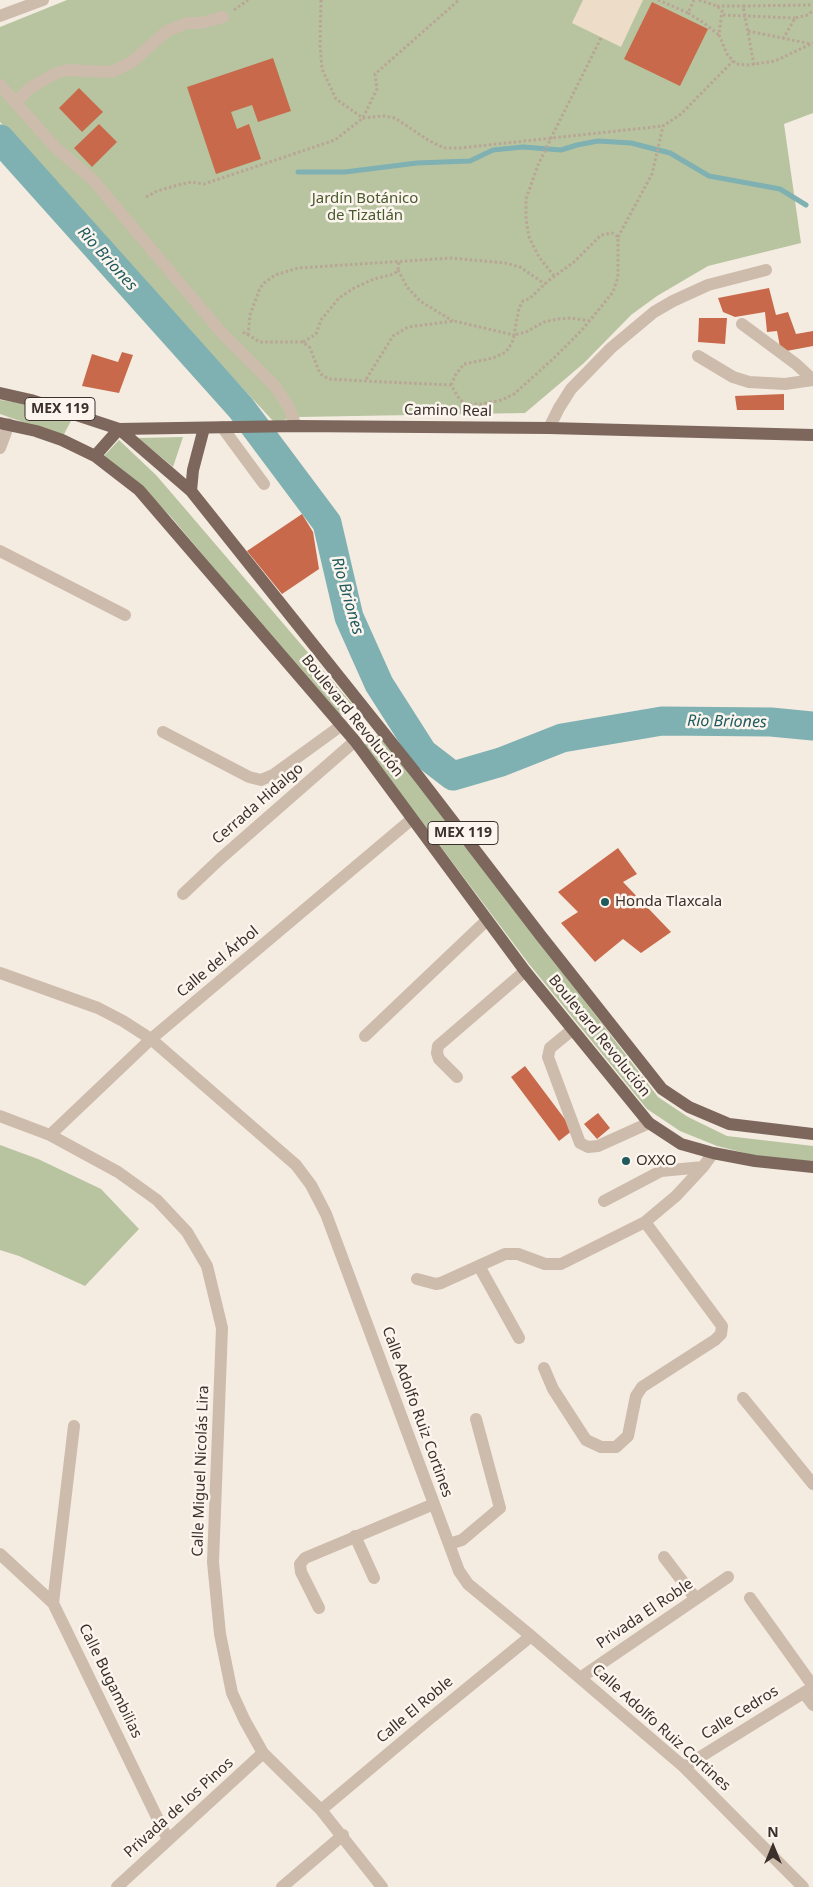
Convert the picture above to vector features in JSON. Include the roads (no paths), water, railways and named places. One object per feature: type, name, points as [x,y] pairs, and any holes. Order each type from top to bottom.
[{"type":"main road","name":"Boulevard Revolución","points":[[0,393],[32,400],[118,429],[191,492],[420,777],[541,936],[662,1089],[689,1107],[729,1124],[766,1130],[813,1134]]},
{"type":"main road","name":"Boulevard Revolución","points":[[4,423],[62,440],[95,456],[139,490],[355,741],[525,971],[649,1122],[681,1144],[713,1153],[755,1161],[813,1167]]},
{"type":"main road","name":"Camino Real","points":[[118,429],[292,426],[549,428],[813,435]]},
{"type":"main road","points":[[191,492],[193,470],[204,428]]},
{"type":"main road","points":[[95,456],[118,429]]},
{"type":"street","points":[[0,16],[43,0]]},
{"type":"street","points":[[15,103],[30,88],[56,73],[68,70],[111,72],[132,62],[167,32],[186,23],[201,23],[223,16]]},
{"type":"street","points":[[0,85],[54,146],[93,180],[221,332],[275,386],[288,406],[292,426]]},
{"type":"street","points":[[549,428],[571,389],[611,348],[654,312],[708,285],[766,270]]},
{"type":"street","points":[[698,356],[733,377],[749,382],[785,384],[813,380],[796,364],[742,324]]},
{"type":"street","points":[[0,448],[4,423]]},
{"type":"street","points":[[228,427],[264,484]]},
{"type":"street","points":[[0,552],[125,615]]},
{"type":"street","name":"Cerrada Hidalgo","points":[[163,732],[249,778],[261,780],[273,774],[342,725]]},
{"type":"street","name":"Cerrada Hidalgo","points":[[183,894],[220,859],[355,741]]},
{"type":"street","name":"Calle del Árbol","points":[[50,1135],[151,1039],[412,819]]},
{"type":"street","points":[[365,1036],[487,920]]},
{"type":"street","points":[[457,1077],[439,1059],[438,1046],[525,971]]},
{"type":"street","name":"Calle Adolfo Ruiz Cortines","points":[[0,973],[98,1008],[151,1039],[296,1165],[311,1185],[326,1214],[458,1571],[468,1584],[684,1767],[803,1887]]},
{"type":"street","points":[[572,1030],[550,1048],[548,1057],[580,1143],[588,1147],[598,1146],[649,1122]]},
{"type":"street","name":"Calle Miguel Nicolás Lira","points":[[0,1116],[50,1135],[118,1172],[157,1200],[187,1232],[207,1266],[222,1328],[213,1562],[220,1634],[232,1693],[263,1753],[321,1810],[343,1835],[379,1883]]},
{"type":"street","points":[[417,1279],[441,1284],[505,1254],[518,1254],[545,1264],[561,1264],[644,1222],[676,1196],[703,1168],[713,1153]]},
{"type":"street","points":[[604,1201],[661,1171],[703,1168]]},
{"type":"street","points":[[544,1368],[553,1389],[586,1440],[601,1447],[616,1447],[628,1436],[636,1396],[642,1387],[715,1340],[721,1334],[722,1326],[644,1222]]},
{"type":"street","points":[[479,1266],[519,1338]]},
{"type":"street","points":[[744,1398],[813,1484]]},
{"type":"street","points":[[449,1544],[462,1540],[500,1508],[476,1419]]},
{"type":"street","points":[[53,1603],[74,1426]]},
{"type":"street","points":[[319,1608],[301,1572],[300,1564],[305,1558],[434,1504]]},
{"type":"street","points":[[355,1536],[374,1578]]},
{"type":"street","name":"Calle Bugambilias","points":[[0,1554],[53,1603],[168,1840]]},
{"type":"street","points":[[664,1557],[696,1599]]},
{"type":"street","name":"Privada El Roble","points":[[580,1678],[728,1577]]},
{"type":"street","points":[[750,1598],[810,1689],[813,1705]]},
{"type":"street","name":"Calle El Roble","points":[[321,1810],[531,1636]]},
{"type":"street","name":"Calle Cedros","points":[[684,1767],[810,1689]]},
{"type":"street","name":"Privada de los Pinos","points":[[117,1887],[263,1753]]},
{"type":"street","points":[[282,1887],[343,1835]]},
{"type":"street","points":[[366,1887],[379,1883]]},
{"type":"waterway","name":"Rio Briones","points":[[0,139],[241,408],[327,523],[349,617],[379,684],[423,753],[453,776],[501,762],[562,738],[662,721],[771,722],[813,726]]},
{"type":"waterway","points":[[298,172],[345,172],[417,163],[470,161],[493,150],[523,147],[561,150],[598,141],[631,143],[670,153],[709,176],[780,189],[806,205]]},
{"type":"place","name":"Honda Tlaxcala","points":[[605,902]]},
{"type":"place","name":"OXXO","points":[[626,1161]]},
{"type":"park label","name":"Jardín Botánico de Tizatlán","points":[[365,208]]}]
